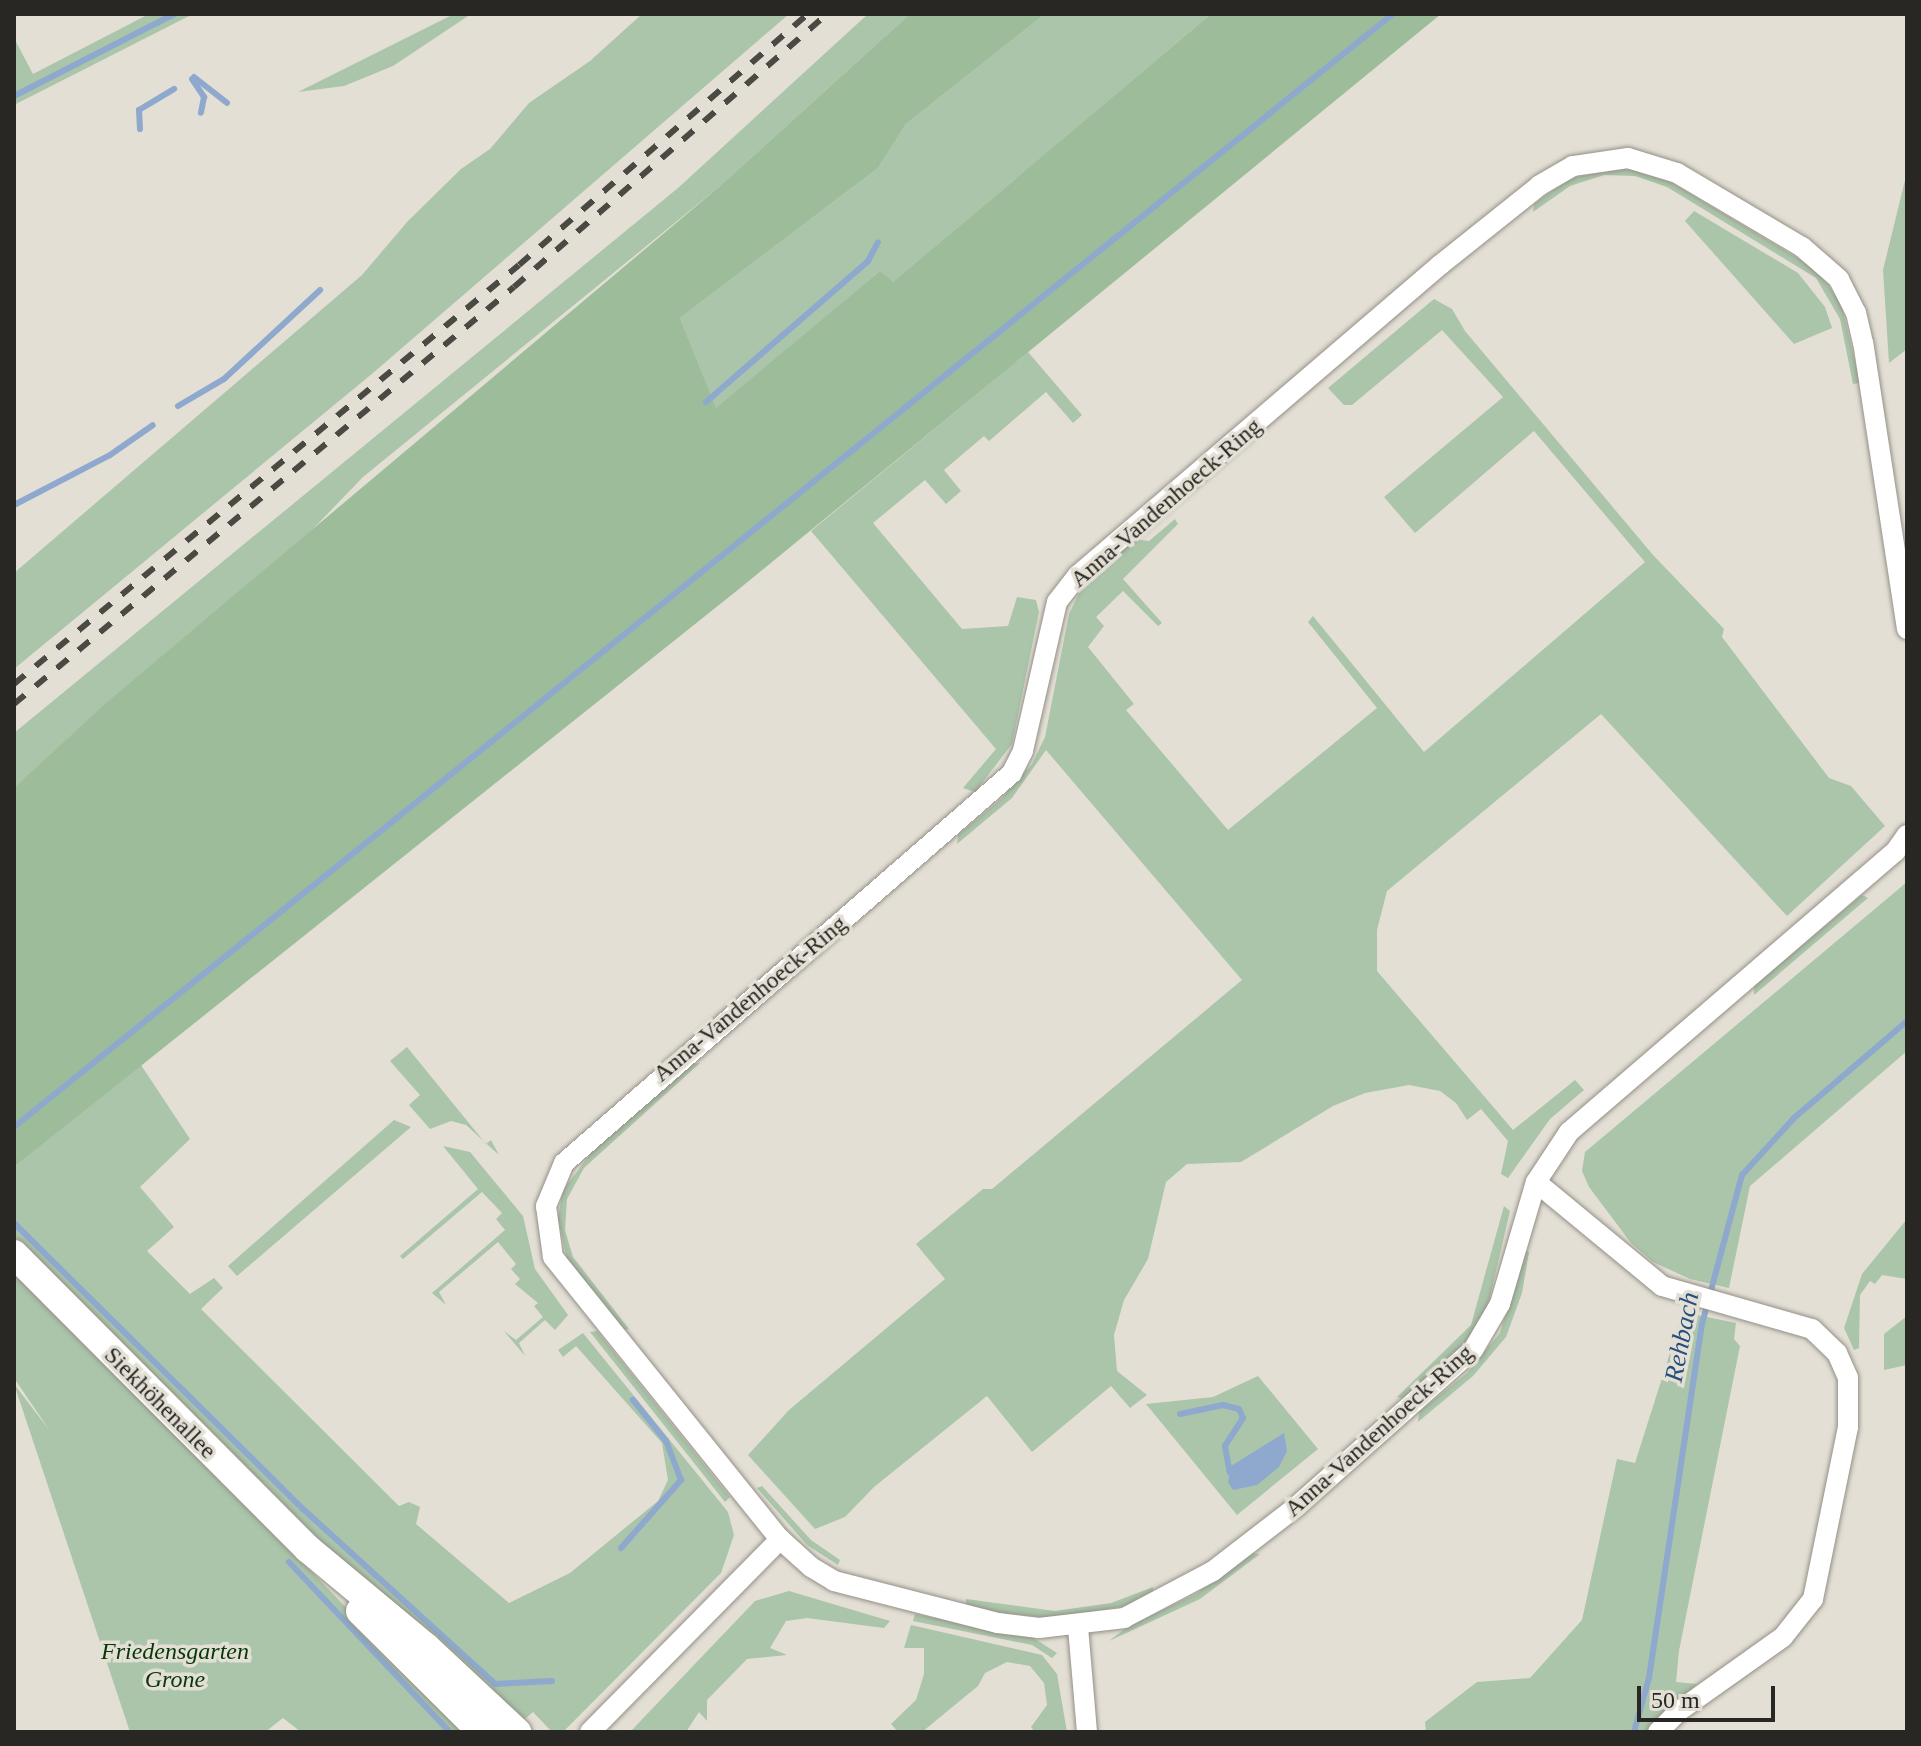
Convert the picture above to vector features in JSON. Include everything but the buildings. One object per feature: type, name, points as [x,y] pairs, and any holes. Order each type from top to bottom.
[{"type":"main road","name":"Siekhöhenallee","points":[[14,1254],[308,1549],[426,1647],[517,1732]]},
{"type":"main road","name":"Siekhöhenallee","points":[[308,1549],[345,1595],[482,1732]]},
{"type":"street","name":"Anna-Vandenhoeck-Ring","points":[[1907,629],[1863,343],[1850,299],[1825,263],[1677,173],[1628,158],[1596,159],[1558,173],[1440,265],[1078,575],[1057,602],[1023,751],[996,790],[652,1081],[564,1163],[546,1206],[546,1232],[566,1279],[784,1543],[834,1581],[998,1623],[1078,1627],[1124,1618],[1213,1571],[1449,1375],[1489,1329],[1536,1182],[1569,1132],[1895,852],[1907,835]]},
{"type":"street","points":[[1536,1182],[1597,1229],[1642,1274],[1687,1295],[1812,1329],[1844,1367],[1851,1410],[1820,1578],[1800,1620],[1658,1732]]},
{"type":"street","points":[[590,1732],[784,1543]]},
{"type":"street","points":[[608,1732],[784,1543]]},
{"type":"street","points":[[1078,1627],[1087,1732]]},
{"type":"green space","points":[[149,14],[193,14],[14,105],[14,38],[33,74]]},
{"type":"green space","points":[[454,14],[471,14],[393,66],[344,86],[298,92]]},
{"type":"green space","points":[[642,14],[789,14],[373,373],[14,669],[14,573],[362,275],[408,221],[461,169],[490,149],[529,103],[590,61]]},
{"type":"green space","points":[[868,14],[910,14],[720,186],[363,477],[285,558],[14,788],[14,733],[678,188]]},
{"type":"green space","points":[[910,14],[1045,14],[906,124],[878,168],[680,318],[716,408],[880,271],[893,282],[1211,14],[1441,14],[739,589],[14,1167],[14,788],[105,704],[720,186]]},
{"type":"green space","points":[[1045,14],[1211,14],[892,283],[880,271],[716,409],[680,318],[878,168],[906,124]]},
{"type":"green space","points":[[1626,168],[1669,181],[1816,269],[1841,303],[1860,383],[1853,384],[1840,319],[1816,278],[1667,187],[1635,176],[1604,175],[1570,186],[1533,212],[1534,204],[1570,178]]},
{"type":"green space","points":[[1907,172],[1907,349],[1889,363],[1883,270]]},
{"type":"green space","points":[[1694,211],[1798,273],[1825,307],[1832,328],[1794,344],[1685,221]]},
{"type":"green space","points":[[1434,299],[1452,309],[1465,331],[1653,555],[1724,629],[1722,637],[1829,778],[1851,786],[1885,826],[1787,916],[1601,714],[1387,891],[1377,930],[1377,971],[1513,1130],[1575,1080],[1584,1090],[1550,1119],[1508,1178],[1501,1174],[1508,1141],[1481,1109],[1467,1120],[1456,1103],[1440,1091],[1409,1085],[1365,1093],[1333,1106],[1241,1162],[1187,1164],[1166,1182],[1148,1259],[1124,1300],[1114,1335],[1117,1371],[1147,1395],[1130,1408],[1111,1386],[1032,1452],[987,1396],[874,1487],[845,1517],[815,1529],[748,1455],[789,1410],[945,1279],[916,1244],[983,1189],[992,1189],[1242,980],[1046,750],[1012,798],[957,844],[958,835],[1001,799],[1032,764],[1045,737],[1069,614],[1082,587],[1134,539],[1149,541],[1175,519],[1178,524],[1123,579],[1162,623],[1158,626],[1123,591],[1096,617],[1104,626],[1088,647],[1134,704],[1126,710],[1228,830],[1377,708],[1308,622],[1313,616],[1424,752],[1645,562],[1534,431],[1415,533],[1384,497],[1503,397],[1442,330],[1352,405],[1344,405],[1328,388]]},
{"type":"green space","points":[[1028,352],[1082,415],[1073,423],[1046,392],[989,441],[984,436],[944,470],[961,491],[946,504],[925,480],[873,523],[962,629],[1008,626],[1017,597],[1036,600],[1039,612],[1012,744],[975,792],[963,788],[996,749],[811,531]]},
{"type":"green space","points":[[1907,882],[1907,1051],[1750,1186],[1729,1288],[1690,1279],[1653,1262],[1631,1243],[1589,1187],[1582,1171],[1585,1152]]},
{"type":"green space","points":[[1862,895],[1868,898],[1754,995],[1754,986]]},
{"type":"green space","points":[[407,1047],[483,1141],[466,1125],[451,1121],[430,1129],[409,1105],[420,1095],[390,1061]]},
{"type":"green space","points":[[700,1063],[584,1168],[567,1199],[565,1230],[573,1257],[629,1329],[622,1330],[567,1259],[558,1218],[563,1190],[592,1152],[687,1064]]},
{"type":"green space","points":[[141,1065],[190,1139],[140,1187],[174,1227],[147,1251],[190,1294],[214,1278],[223,1288],[201,1309],[399,1506],[409,1502],[420,1507],[416,1524],[509,1603],[570,1573],[658,1501],[668,1480],[662,1443],[576,1346],[563,1357],[558,1350],[583,1333],[728,1512],[734,1535],[721,1573],[565,1730],[552,1732],[533,1712],[519,1724],[267,1497],[14,1240],[14,1167]]},
{"type":"green space","points":[[394,1120],[411,1127],[237,1276],[228,1266]]},
{"type":"green space","points":[[491,1140],[499,1155],[486,1144]]},
{"type":"green space","points":[[443,1146],[470,1152],[523,1216],[535,1269],[568,1315],[555,1330],[545,1320],[519,1343],[525,1356],[504,1331],[516,1340],[543,1317],[534,1306],[538,1303],[515,1284],[520,1279],[511,1269],[516,1264],[498,1242],[439,1292],[446,1305],[432,1293],[505,1230],[496,1219],[502,1213],[482,1192],[403,1259],[400,1256],[478,1189]]},
{"type":"green space","points":[[1504,1206],[1510,1211],[1487,1310],[1464,1346],[1406,1399],[1397,1397],[1471,1325]]},
{"type":"green space","points":[[1907,1219],[1907,1279],[1882,1275],[1875,1284],[1870,1281],[1860,1295],[1859,1348],[1854,1350],[1844,1328],[1862,1274]]},
{"type":"green space","points":[[1524,1250],[1529,1252],[1522,1293],[1506,1337],[1473,1376],[1418,1422],[1419,1412],[1467,1373],[1500,1333]]},
{"type":"green space","name":"Friedensgarten Grone","points":[[14,1271],[466,1732],[301,1732],[283,1718],[265,1732],[130,1732],[14,1384],[50,1431],[14,1378]]},
{"type":"green space","points":[[1683,1312],[1736,1323],[1734,1339],[1740,1346],[1679,1651],[1676,1682],[1697,1684],[1648,1732],[1426,1732],[1425,1722],[1477,1682],[1530,1678],[1582,1620],[1617,1459],[1635,1463]]},
{"type":"green space","points":[[1907,1316],[1907,1365],[1884,1370],[1884,1334]]},
{"type":"green space","points":[[597,1331],[730,1497],[725,1502],[590,1332]]},
{"type":"green space","points":[[1258,1376],[1318,1449],[1237,1515],[1146,1404],[1213,1397]]},
{"type":"green space","points":[[762,1486],[811,1540],[840,1560],[838,1565],[807,1545],[757,1488]]},
{"type":"green space","points":[[1249,1553],[1260,1554],[1200,1599],[1109,1641],[1127,1627],[1196,1594]]},
{"type":"green space","points":[[1153,1587],[1153,1595],[1126,1606],[1053,1618],[993,1613],[966,1606],[966,1599],[1055,1611],[1111,1603]]},
{"type":"green space","points":[[789,1591],[890,1621],[884,1628],[807,1618],[786,1621],[770,1648],[787,1655],[747,1659],[707,1700],[707,1721],[699,1712],[686,1732],[630,1732],[755,1601]]},
{"type":"green space","points":[[915,1614],[1032,1637],[1057,1653],[1052,1658],[1032,1645],[913,1621]]},
{"type":"green space","points":[[911,1625],[1042,1655],[1057,1674],[1067,1732],[1035,1732],[1031,1727],[1047,1705],[1044,1683],[1030,1666],[1007,1662],[985,1673],[978,1686],[922,1732],[898,1732],[891,1724],[916,1700],[924,1674],[924,1648],[904,1648]]},
{"type":"water","points":[[1284,1433],[1287,1451],[1279,1467],[1257,1485],[1233,1490],[1228,1482],[1231,1466]]},
{"type":"waterway","points":[[14,96],[174,14]]},
{"type":"waterway","points":[[14,1127],[1393,14]]},
{"type":"waterway","points":[[194,77],[227,103]]},
{"type":"waterway","points":[[192,79],[204,97],[201,113]]},
{"type":"waterway","points":[[140,129],[139,110],[174,89]]},
{"type":"waterway","points":[[706,402],[868,261],[878,242]]},
{"type":"waterway","points":[[178,406],[224,379],[320,290]]},
{"type":"waterway","points":[[14,505],[110,455],[153,425]]},
{"type":"waterway","name":"Rehbach","points":[[1634,1732],[1649,1678],[1702,1324],[1742,1175],[1794,1118],[1907,1021]]},
{"type":"waterway","points":[[14,1223],[303,1509],[495,1684],[552,1681]]},
{"type":"waterway","points":[[621,1548],[681,1480],[666,1441],[633,1400]]},
{"type":"waterway","points":[[1180,1414],[1223,1405],[1239,1409],[1243,1418],[1225,1446],[1230,1473]]},
{"type":"waterway","points":[[289,1562],[450,1732]]},
{"type":"railway","points":[[14,684],[519,265],[808,14]]},
{"type":"railway","points":[[14,704],[514,287],[827,14]]}]
